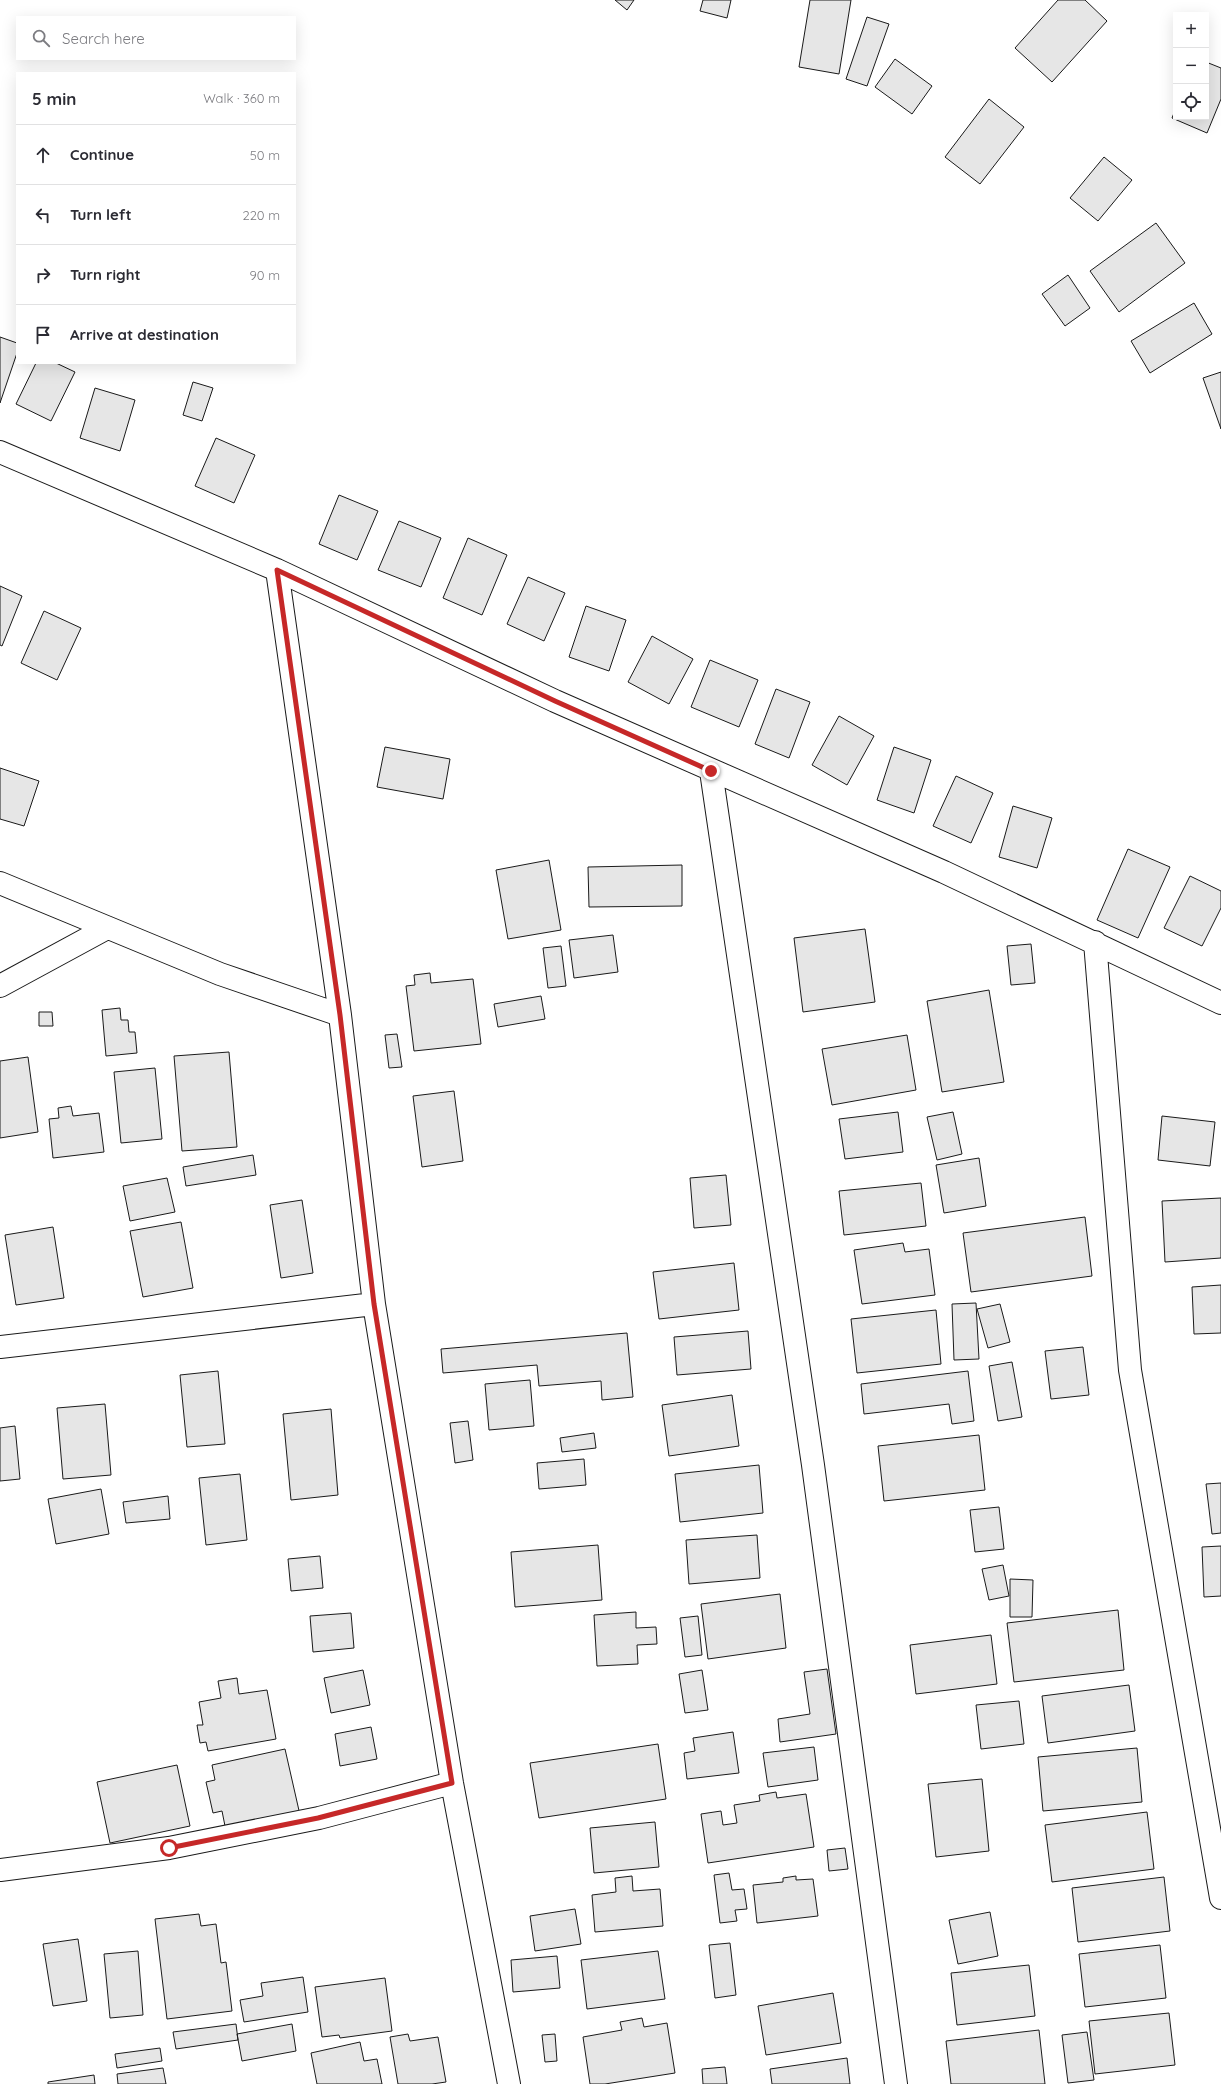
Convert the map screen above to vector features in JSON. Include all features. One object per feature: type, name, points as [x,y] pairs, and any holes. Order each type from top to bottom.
[{"type":"street","points":[[0,452],[277,570],[548,698],[711,771],[944,872],[1095,942],[1221,1003]]},
{"type":"street","points":[[277,570],[340,1015],[374,1304],[452,1783],[509,2084]]},
{"type":"street","points":[[711,771],[810,1442],[896,2084]]},
{"type":"street","points":[[0,883],[220,974],[340,1015]]},
{"type":"street","points":[[0,986],[107,928]]},
{"type":"street","points":[[1095,942],[1130,1370],[1221,1898]]},
{"type":"street","points":[[0,1347],[374,1304]]},
{"type":"street","points":[[0,1870],[169,1848],[318,1818],[452,1783]]},
{"type":"building","points":[[615,0],[634,0],[627,10]]},
{"type":"building","points":[[703,0],[731,0],[727,18],[700,11]]},
{"type":"building","points":[[810,0],[851,0],[839,74],[799,67]]},
{"type":"building","points":[[1058,0],[1085,0],[1107,21],[1052,82],[1015,48]]},
{"type":"building","points":[[867,17],[889,24],[867,86],[846,79]]},
{"type":"building","points":[[895,59],[932,86],[912,114],[875,87]]},
{"type":"building","points":[[1209,63],[1221,68],[1221,99],[1207,133],[1177,120],[1209,120]]},
{"type":"building","points":[[989,99],[1024,127],[980,184],[945,157]]},
{"type":"building","points":[[1104,157],[1132,180],[1098,221],[1070,198]]},
{"type":"building","points":[[1156,223],[1185,263],[1119,312],[1090,271]]},
{"type":"building","points":[[1068,275],[1090,308],[1065,326],[1042,294]]},
{"type":"building","points":[[1194,303],[1212,334],[1150,373],[1131,341]]},
{"type":"building","points":[[0,337],[16,343],[16,356],[0,403]]},
{"type":"building","points":[[36,364],[58,364],[75,372],[51,421],[16,404]]},
{"type":"building","points":[[1221,372],[1221,429],[1203,378]]},
{"type":"building","points":[[193,382],[213,388],[202,421],[183,415]]},
{"type":"building","points":[[95,388],[135,400],[120,451],[80,438]]},
{"type":"building","points":[[216,438],[255,455],[234,503],[195,486]]},
{"type":"building","points":[[339,495],[378,511],[357,560],[319,544]]},
{"type":"building","points":[[399,521],[441,538],[421,587],[378,570]]},
{"type":"building","points":[[468,538],[507,555],[482,615],[443,598]]},
{"type":"building","points":[[528,577],[565,593],[544,641],[507,624]]},
{"type":"building","points":[[0,586],[22,596],[2,646],[0,645]]},
{"type":"building","points":[[586,606],[626,620],[609,671],[569,657]]},
{"type":"building","points":[[44,611],[81,628],[57,680],[21,663]]},
{"type":"building","points":[[652,636],[693,659],[669,704],[628,682]]},
{"type":"building","points":[[710,660],[758,680],[739,727],[691,707]]},
{"type":"building","points":[[776,689],[810,702],[789,758],[755,744]]},
{"type":"building","points":[[839,716],[874,736],[847,785],[812,765]]},
{"type":"building","points":[[385,747],[450,759],[443,799],[377,787]]},
{"type":"building","points":[[894,747],[931,760],[914,813],[877,800]]},
{"type":"building","points":[[0,768],[39,781],[24,826],[0,819]]},
{"type":"building","points":[[956,776],[993,793],[971,843],[933,826]]},
{"type":"building","points":[[1013,806],[1052,818],[1037,868],[999,857]]},
{"type":"building","points":[[1128,849],[1170,867],[1138,938],[1097,920]]},
{"type":"building","points":[[549,860],[561,930],[508,939],[496,870]]},
{"type":"building","points":[[682,865],[682,906],[589,907],[588,867]]},
{"type":"building","points":[[1190,876],[1221,891],[1221,908],[1202,946],[1164,928]]},
{"type":"building","points":[[865,929],[875,1002],[803,1012],[794,938]]},
{"type":"building","points":[[613,935],[618,972],[574,978],[569,940]]},
{"type":"building","points":[[1031,944],[1035,983],[1011,985],[1007,946]]},
{"type":"building","points":[[561,946],[566,986],[548,988],[543,948]]},
{"type":"building","points":[[430,973],[431,983],[473,979],[481,1044],[414,1051],[406,986],[415,985],[414,975]]},
{"type":"building","points":[[989,990],[1004,1082],[942,1092],[927,1001]]},
{"type":"building","points":[[541,996],[545,1019],[498,1027],[494,1004]]},
{"type":"building","points":[[120,1008],[121,1020],[128,1020],[129,1032],[135,1032],[137,1053],[106,1056],[102,1010]]},
{"type":"building","points":[[39,1012],[52,1012],[53,1026],[39,1026]]},
{"type":"building","points":[[397,1034],[402,1067],[389,1068],[385,1035]]},
{"type":"building","points":[[907,1035],[916,1090],[832,1105],[822,1049]]},
{"type":"building","points":[[229,1052],[237,1147],[182,1151],[174,1056]]},
{"type":"building","points":[[28,1057],[38,1132],[0,1138],[0,1061]]},
{"type":"building","points":[[155,1068],[162,1139],[121,1143],[114,1072]]},
{"type":"building","points":[[454,1091],[463,1161],[422,1167],[413,1096]]},
{"type":"building","points":[[71,1106],[73,1116],[99,1113],[104,1152],[53,1158],[49,1119],[59,1118],[58,1108]]},
{"type":"building","points":[[898,1112],[903,1152],[845,1159],[839,1119]]},
{"type":"building","points":[[953,1112],[962,1154],[937,1160],[927,1117]]},
{"type":"building","points":[[1162,1116],[1215,1122],[1210,1166],[1158,1160]]},
{"type":"building","points":[[253,1155],[256,1175],[186,1186],[183,1167]]},
{"type":"building","points":[[979,1158],[986,1206],[944,1213],[936,1165]]},
{"type":"building","points":[[726,1175],[731,1225],[694,1228],[690,1178]]},
{"type":"building","points":[[167,1178],[175,1212],[130,1221],[123,1186]]},
{"type":"building","points":[[921,1183],[926,1226],[844,1235],[839,1191]]},
{"type":"building","points":[[1221,1198],[1221,1258],[1165,1262],[1162,1201]]},
{"type":"building","points":[[302,1200],[313,1273],[281,1278],[270,1205]]},
{"type":"building","points":[[1085,1217],[1092,1276],[971,1292],[963,1233]]},
{"type":"building","points":[[181,1222],[193,1288],[143,1297],[130,1231]]},
{"type":"building","points":[[53,1227],[64,1298],[16,1305],[5,1235]]},
{"type":"building","points":[[903,1243],[905,1252],[929,1249],[935,1295],[862,1304],[854,1250]]},
{"type":"building","points":[[734,1263],[739,1310],[659,1319],[653,1272]]},
{"type":"building","points":[[1221,1285],[1221,1333],[1194,1334],[1192,1287]]},
{"type":"building","points":[[976,1303],[979,1359],[954,1360],[952,1304]]},
{"type":"building","points":[[1000,1304],[1010,1342],[988,1348],[977,1309]]},
{"type":"building","points":[[936,1310],[941,1364],[857,1373],[851,1319]]},
{"type":"building","points":[[748,1331],[751,1369],[677,1375],[674,1337]]},
{"type":"building","points":[[627,1333],[633,1397],[602,1400],[601,1381],[539,1386],[537,1365],[443,1373],[441,1349]]},
{"type":"building","points":[[1083,1347],[1089,1395],[1051,1399],[1045,1351]]},
{"type":"building","points":[[1012,1362],[1022,1417],[998,1421],[989,1366]]},
{"type":"building","points":[[218,1371],[225,1444],[187,1447],[180,1375]]},
{"type":"building","points":[[968,1371],[974,1421],[952,1424],[949,1404],[864,1414],[861,1384]]},
{"type":"building","points":[[530,1380],[534,1426],[489,1430],[485,1384]]},
{"type":"building","points":[[732,1395],[739,1446],[669,1456],[662,1405]]},
{"type":"building","points":[[105,1404],[111,1475],[63,1479],[57,1408]]},
{"type":"building","points":[[331,1409],[338,1495],[291,1500],[283,1414]]},
{"type":"building","points":[[468,1421],[473,1460],[455,1463],[450,1423]]},
{"type":"building","points":[[15,1426],[20,1479],[0,1481],[0,1428]]},
{"type":"building","points":[[594,1433],[596,1448],[562,1452],[560,1438]]},
{"type":"building","points":[[979,1435],[985,1490],[884,1501],[878,1446]]},
{"type":"building","points":[[584,1459],[586,1485],[539,1489],[537,1463]]},
{"type":"building","points":[[759,1465],[763,1513],[680,1522],[675,1474]]},
{"type":"building","points":[[240,1474],[247,1540],[206,1545],[199,1478]]},
{"type":"building","points":[[1221,1483],[1221,1533],[1212,1534],[1206,1484]]},
{"type":"building","points":[[101,1489],[109,1534],[56,1544],[48,1499]]},
{"type":"building","points":[[168,1496],[170,1519],[126,1523],[123,1502]]},
{"type":"building","points":[[999,1507],[1004,1549],[975,1552],[970,1510]]},
{"type":"building","points":[[757,1535],[760,1578],[689,1584],[686,1540]]},
{"type":"building","points":[[598,1545],[602,1600],[515,1607],[511,1552]]},
{"type":"building","points":[[1221,1546],[1221,1596],[1204,1597],[1202,1547]]},
{"type":"building","points":[[320,1556],[323,1588],[291,1591],[288,1559]]},
{"type":"building","points":[[1003,1565],[1009,1596],[989,1600],[982,1569]]},
{"type":"building","points":[[1010,1579],[1033,1580],[1032,1617],[1010,1617]]},
{"type":"building","points":[[780,1594],[786,1648],[708,1659],[701,1604]]},
{"type":"building","points":[[1118,1610],[1124,1670],[1014,1682],[1007,1623]]},
{"type":"building","points":[[636,1612],[636,1628],[656,1627],[657,1644],[637,1645],[638,1664],[597,1666],[594,1615]]},
{"type":"building","points":[[351,1613],[354,1648],[313,1652],[310,1616]]},
{"type":"building","points":[[698,1616],[702,1655],[685,1657],[680,1618]]},
{"type":"building","points":[[991,1635],[997,1684],[916,1694],[910,1645]]},
{"type":"building","points":[[827,1669],[836,1734],[780,1742],[778,1719],[810,1714],[804,1672]]},
{"type":"building","points":[[363,1670],[370,1705],[331,1713],[324,1678]]},
{"type":"building","points":[[702,1670],[708,1710],[685,1713],[679,1674]]},
{"type":"building","points":[[237,1678],[239,1694],[267,1690],[276,1739],[208,1751],[206,1742],[200,1743],[197,1725],[203,1725],[199,1702],[221,1698],[218,1681]]},
{"type":"building","points":[[1129,1685],[1135,1731],[1048,1743],[1042,1696]]},
{"type":"building","points":[[1019,1701],[1024,1744],[981,1749],[976,1705]]},
{"type":"building","points":[[371,1727],[377,1759],[340,1766],[335,1734]]},
{"type":"building","points":[[733,1732],[739,1773],[687,1779],[684,1753],[695,1751],[693,1738]]},
{"type":"building","points":[[658,1744],[666,1799],[539,1818],[530,1763]]},
{"type":"building","points":[[814,1747],[818,1780],[768,1787],[763,1753]]},
{"type":"building","points":[[1137,1748],[1142,1802],[1043,1811],[1038,1757]]},
{"type":"building","points":[[285,1749],[300,1815],[226,1831],[222,1811],[213,1813],[206,1782],[215,1780],[212,1765]]},
{"type":"building","points":[[177,1765],[190,1826],[110,1843],[97,1782]]},
{"type":"building","points":[[982,1779],[989,1851],[936,1857],[928,1784]]},
{"type":"building","points":[[776,1792],[777,1798],[806,1794],[814,1847],[708,1863],[701,1814],[721,1811],[723,1825],[737,1823],[734,1805],[760,1801],[759,1795]]},
{"type":"building","points":[[1147,1812],[1154,1869],[1052,1882],[1045,1825]]},
{"type":"building","points":[[655,1822],[659,1867],[594,1873],[590,1828]]},
{"type":"building","points":[[845,1848],[848,1869],[829,1871],[827,1850]]},
{"type":"building","points":[[729,1873],[732,1890],[744,1889],[747,1909],[735,1910],[737,1921],[720,1923],[714,1875]]},
{"type":"building","points":[[632,1876],[633,1891],[660,1889],[663,1926],[595,1932],[592,1895],[616,1892],[615,1878]]},
{"type":"building","points":[[796,1876],[796,1880],[813,1879],[818,1916],[757,1923],[753,1885],[783,1882],[783,1878]]},
{"type":"building","points":[[1164,1877],[1170,1931],[1078,1942],[1072,1888]]},
{"type":"building","points":[[575,1909],[581,1944],[535,1951],[530,1916]]},
{"type":"building","points":[[990,1912],[998,1956],[958,1964],[949,1920]]},
{"type":"building","points":[[199,1914],[201,1926],[216,1924],[221,1963],[226,1962],[232,2011],[167,2019],[155,1919]]},
{"type":"building","points":[[78,1939],[87,2001],[53,2006],[43,1944]]},
{"type":"building","points":[[730,1943],[736,1995],[715,1998],[709,1945]]},
{"type":"building","points":[[1160,1945],[1166,1998],[1085,2007],[1079,1954]]},
{"type":"building","points":[[138,1951],[143,2015],[110,2018],[104,1954]]},
{"type":"building","points":[[658,1951],[665,1999],[587,2009],[581,1960]]},
{"type":"building","points":[[557,1956],[560,1988],[513,1992],[511,1960]]},
{"type":"building","points":[[1029,1965],[1035,2016],[957,2025],[951,1973]]},
{"type":"building","points":[[303,1977],[308,2012],[244,2022],[240,2000],[263,1996],[261,1983]]},
{"type":"building","points":[[385,1978],[392,2031],[340,2038],[339,2035],[322,2037],[315,1987]]},
{"type":"building","points":[[833,1993],[841,2043],[766,2055],[758,2006]]},
{"type":"building","points":[[1169,2013],[1175,2065],[1095,2074],[1089,2021]]},
{"type":"building","points":[[642,2018],[644,2027],[667,2023],[675,2073],[605,2084],[590,2084],[583,2037],[622,2030],[620,2022]]},
{"type":"building","points":[[236,2024],[238,2040],[176,2049],[173,2032]]},
{"type":"building","points":[[292,2024],[296,2051],[242,2061],[237,2034]]},
{"type":"building","points":[[1039,2030],[1045,2084],[951,2084],[946,2041]]},
{"type":"building","points":[[1087,2032],[1094,2080],[1068,2083],[1062,2035]]},
{"type":"building","points":[[408,2034],[410,2041],[438,2037],[446,2082],[432,2084],[398,2084],[390,2037]]},
{"type":"building","points":[[555,2034],[557,2061],[545,2062],[542,2035]]},
{"type":"building","points":[[360,2042],[364,2061],[377,2059],[382,2084],[317,2084],[311,2053]]},
{"type":"building","points":[[160,2048],[162,2061],[117,2068],[115,2054]]},
{"type":"building","points":[[847,2058],[850,2084],[772,2084],[770,2069]]},
{"type":"building","points":[[725,2067],[727,2084],[703,2084],[702,2069]]},
{"type":"building","points":[[163,2068],[166,2084],[118,2084],[117,2074]]},
{"type":"building","points":[[94,2075],[95,2084],[48,2084],[48,2082]]},
{"type":"route","points":[[169,1848],[318,1818],[452,1783],[374,1304],[340,1015],[277,570],[555,701],[711,771]]}]
